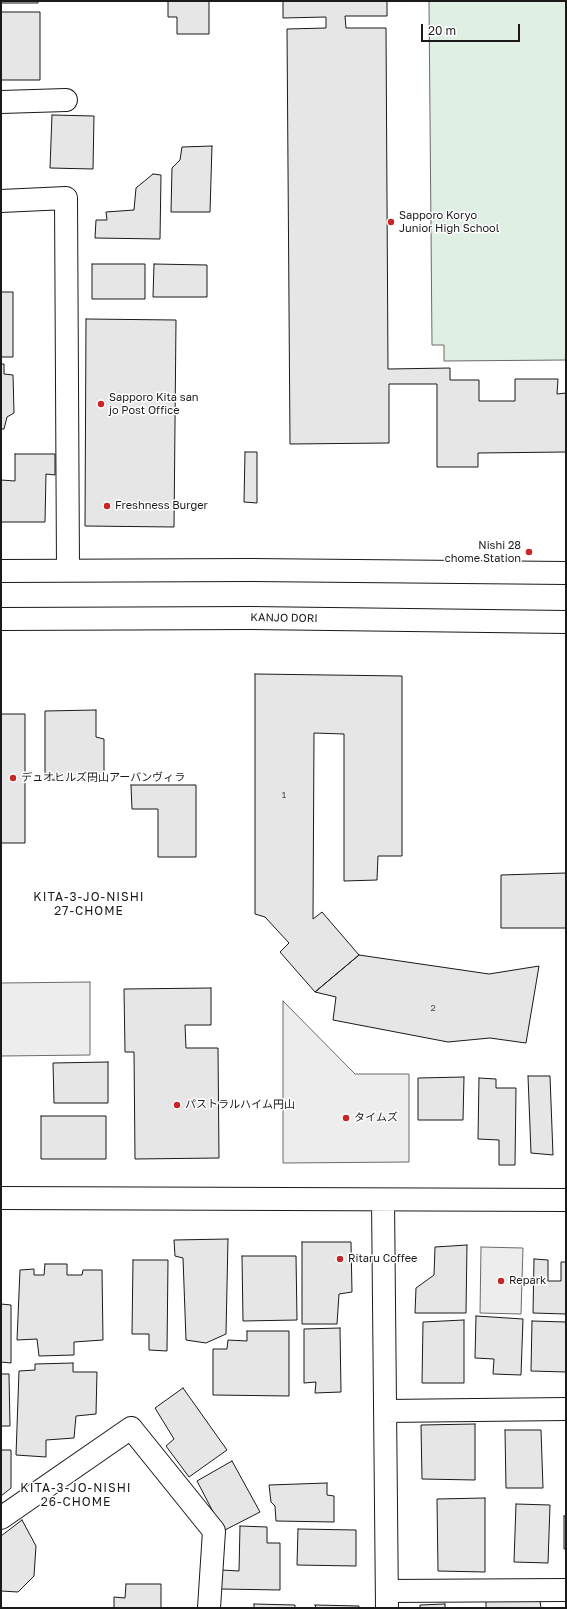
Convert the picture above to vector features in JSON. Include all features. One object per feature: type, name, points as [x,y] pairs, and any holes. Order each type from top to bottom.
[{"type":"street","points":[[1,102],[66,100]]},
{"type":"street","points":[[1,201],[66,198],[68,570]]},
{"type":"street","points":[[1,571],[250,570],[566,573]]},
{"type":"street","name":"KANJO DORI","points":[[1,619],[250,618],[566,622]]},
{"type":"street","points":[[1,1198],[566,1200]]},
{"type":"street","points":[[383,1200],[387,1599],[566,1590]]},
{"type":"street","points":[[385,1411],[566,1409]]},
{"type":"street","points":[[1,1518],[131,1428],[214,1531],[209,1608]]},
{"type":"green space","points":[[429,1],[566,1],[566,360],[444,361],[444,345],[432,345]]},
{"type":"shaded area","points":[[90,982],[90,1055],[1,1056],[1,983]]},
{"type":"shaded area","name":"タイムズ","points":[[283,1001],[355,1074],[409,1074],[409,1162],[283,1163]]},
{"type":"shaded area","name":"Repark","points":[[481,1247],[523,1248],[521,1314],[480,1313]]},
{"type":"building","points":[[1,1],[38,1],[38,3],[1,3]]},
{"type":"building","points":[[168,1],[209,1],[209,34],[177,34],[177,17],[168,17]]},
{"type":"building","points":[[283,1],[387,1],[387,16],[345,16],[346,28],[386,28],[388,369],[450,368],[450,380],[479,380],[479,401],[515,401],[515,379],[558,379],[557,394],[566,393],[566,452],[478,453],[478,467],[437,467],[437,384],[389,384],[389,443],[290,444],[287,29],[326,28],[326,17],[283,18]]},
{"type":"building","points":[[1,12],[40,12],[40,80],[1,80]]},
{"type":"building","points":[[52,115],[94,116],[93,169],[50,168]]},
{"type":"building","points":[[212,146],[210,212],[171,212],[172,168],[180,160],[182,147]]},
{"type":"building","points":[[153,174],[161,175],[160,239],[95,238],[96,220],[107,220],[106,212],[134,210],[136,188]]},
{"type":"building","points":[[92,264],[145,264],[145,299],[92,299]]},
{"type":"building","points":[[154,264],[207,265],[207,297],[153,297]]},
{"type":"building","points":[[1,292],[13,292],[13,357],[1,357]]},
{"type":"building","points":[[86,319],[176,320],[174,527],[85,526]]},
{"type":"building","points":[[1,364],[4,364],[4,374],[13,375],[14,413],[7,417],[4,429],[1,429]]},
{"type":"building","points":[[245,452],[257,452],[257,503],[244,502]]},
{"type":"building","points":[[15,454],[55,454],[55,475],[46,474],[45,522],[1,522],[1,480],[15,481]]},
{"type":"building","points":[[255,674],[402,676],[402,856],[378,856],[377,880],[344,881],[344,734],[314,733],[313,919],[322,912],[359,955],[315,992],[280,952],[289,943],[265,917],[255,914]]},
{"type":"building","points":[[96,710],[96,737],[104,739],[104,780],[45,780],[45,711]]},
{"type":"building","name":"デュオヒルズ円山アーバンヴィラ","points":[[1,714],[25,714],[25,843],[1,843]]},
{"type":"building","points":[[131,785],[196,785],[196,857],[158,857],[158,809],[132,809]]},
{"type":"building","points":[[566,873],[566,928],[501,928],[501,875]]},
{"type":"building","points":[[359,955],[489,974],[539,966],[526,1043],[490,1038],[448,1042],[333,1020],[336,997],[315,992]]},
{"type":"building","name":"パストラルハイム円山","points":[[211,988],[211,1025],[185,1025],[186,1048],[218,1048],[219,1158],[135,1159],[134,1052],[125,1052],[124,989]]},
{"type":"building","points":[[108,1062],[108,1103],[54,1103],[53,1063]]},
{"type":"building","points":[[528,1076],[550,1076],[553,1155],[531,1153]]},
{"type":"building","points":[[464,1077],[463,1120],[418,1120],[418,1078]]},
{"type":"building","points":[[479,1078],[496,1079],[496,1088],[516,1088],[515,1165],[499,1165],[499,1140],[478,1139]]},
{"type":"building","points":[[41,1116],[106,1116],[106,1159],[41,1159]]},
{"type":"building","points":[[228,1239],[226,1334],[206,1343],[186,1340],[183,1258],[175,1256],[174,1240]]},
{"type":"building","points":[[302,1242],[351,1242],[352,1292],[339,1294],[337,1324],[302,1324]]},
{"type":"building","points":[[467,1245],[466,1313],[415,1313],[416,1288],[434,1275],[435,1247]]},
{"type":"building","points":[[242,1256],[296,1256],[297,1320],[243,1321]]},
{"type":"building","points":[[534,1259],[548,1260],[548,1281],[561,1281],[561,1262],[566,1262],[566,1314],[533,1313]]},
{"type":"building","points":[[133,1260],[168,1260],[167,1351],[149,1350],[149,1334],[132,1334]]},
{"type":"building","points":[[45,1264],[67,1264],[67,1275],[82,1275],[83,1270],[102,1270],[103,1340],[74,1342],[74,1355],[39,1356],[37,1339],[17,1340],[20,1270],[34,1269],[34,1275],[44,1275]]},
{"type":"building","points":[[1,1304],[11,1305],[11,1363],[1,1362]]},
{"type":"building","points":[[476,1316],[523,1319],[521,1375],[493,1374],[494,1359],[475,1358]]},
{"type":"building","points":[[464,1320],[464,1383],[422,1383],[423,1322]]},
{"type":"building","points":[[532,1321],[566,1322],[566,1372],[531,1371]]},
{"type":"building","points":[[340,1328],[341,1392],[315,1393],[316,1382],[304,1383],[304,1329]]},
{"type":"building","points":[[247,1331],[289,1331],[289,1396],[213,1395],[213,1349],[227,1349],[228,1340],[247,1341]]},
{"type":"building","points":[[73,1363],[73,1372],[97,1372],[96,1414],[76,1416],[74,1438],[46,1440],[46,1457],[16,1455],[19,1371],[35,1370],[35,1364]]},
{"type":"building","points":[[1,1374],[9,1374],[10,1426],[1,1426]]},
{"type":"building","points":[[183,1388],[227,1450],[189,1477],[166,1446],[174,1439],[155,1408]]},
{"type":"building","points":[[475,1424],[475,1480],[422,1479],[421,1425]]},
{"type":"building","points":[[505,1430],[541,1430],[543,1488],[506,1488]]},
{"type":"building","points":[[1,1450],[11,1450],[11,1488],[1,1496]]},
{"type":"building","points":[[232,1461],[260,1512],[223,1531],[197,1481]]},
{"type":"building","points":[[327,1483],[327,1495],[334,1496],[334,1522],[276,1521],[275,1506],[271,1502],[269,1485]]},
{"type":"building","points":[[485,1498],[485,1572],[438,1571],[437,1499]]},
{"type":"building","points":[[516,1504],[550,1505],[548,1563],[514,1562]]},
{"type":"building","points":[[564,1516],[566,1516],[566,1549],[564,1549]]},
{"type":"building","points":[[22,1520],[36,1546],[34,1576],[18,1592],[1,1591],[1,1536]]},
{"type":"building","points":[[240,1526],[267,1527],[267,1543],[280,1543],[280,1590],[221,1589],[222,1570],[239,1571]]},
{"type":"building","points":[[298,1529],[356,1530],[356,1566],[297,1565]]},
{"type":"building","points":[[126,1584],[161,1584],[161,1608],[114,1608],[114,1597],[125,1598]]},
{"type":"building","points":[[486,1598],[540,1601],[541,1608],[486,1608]]},
{"type":"building","points":[[254,1604],[295,1605],[295,1608],[254,1608]]},
{"type":"building","points":[[445,1604],[445,1608],[420,1608],[420,1605]]},
{"type":"building","points":[[315,1605],[359,1606],[359,1608],[316,1608]]},
{"type":"place","name":"Sapporo Koryo Junior High School","points":[[391,222]]},
{"type":"place","name":"Sapporo Kita san jo Post Office","points":[[101,404]]},
{"type":"place","name":"Freshness Burger","points":[[107,506]]},
{"type":"place","name":"Nishi 28 chome Station","points":[[529,552]]},
{"type":"place","name":"デュオヒルズ円山アーバンヴィラ","points":[[13,778]]},
{"type":"place","name":"パストラルハイム円山","points":[[177,1105]]},
{"type":"place","name":"タイムズ","points":[[346,1118]]},
{"type":"place","name":"Ritaru Coffee","points":[[340,1259]]},
{"type":"place","name":"Repark","points":[[501,1281]]},
{"type":"district","name":"KITA-3-JO-NISHI 27-CHOME","points":[[89,904]]},
{"type":"district","name":"KITA-3-JO-NISHI 26-CHOME","points":[[76,1495]]}]
